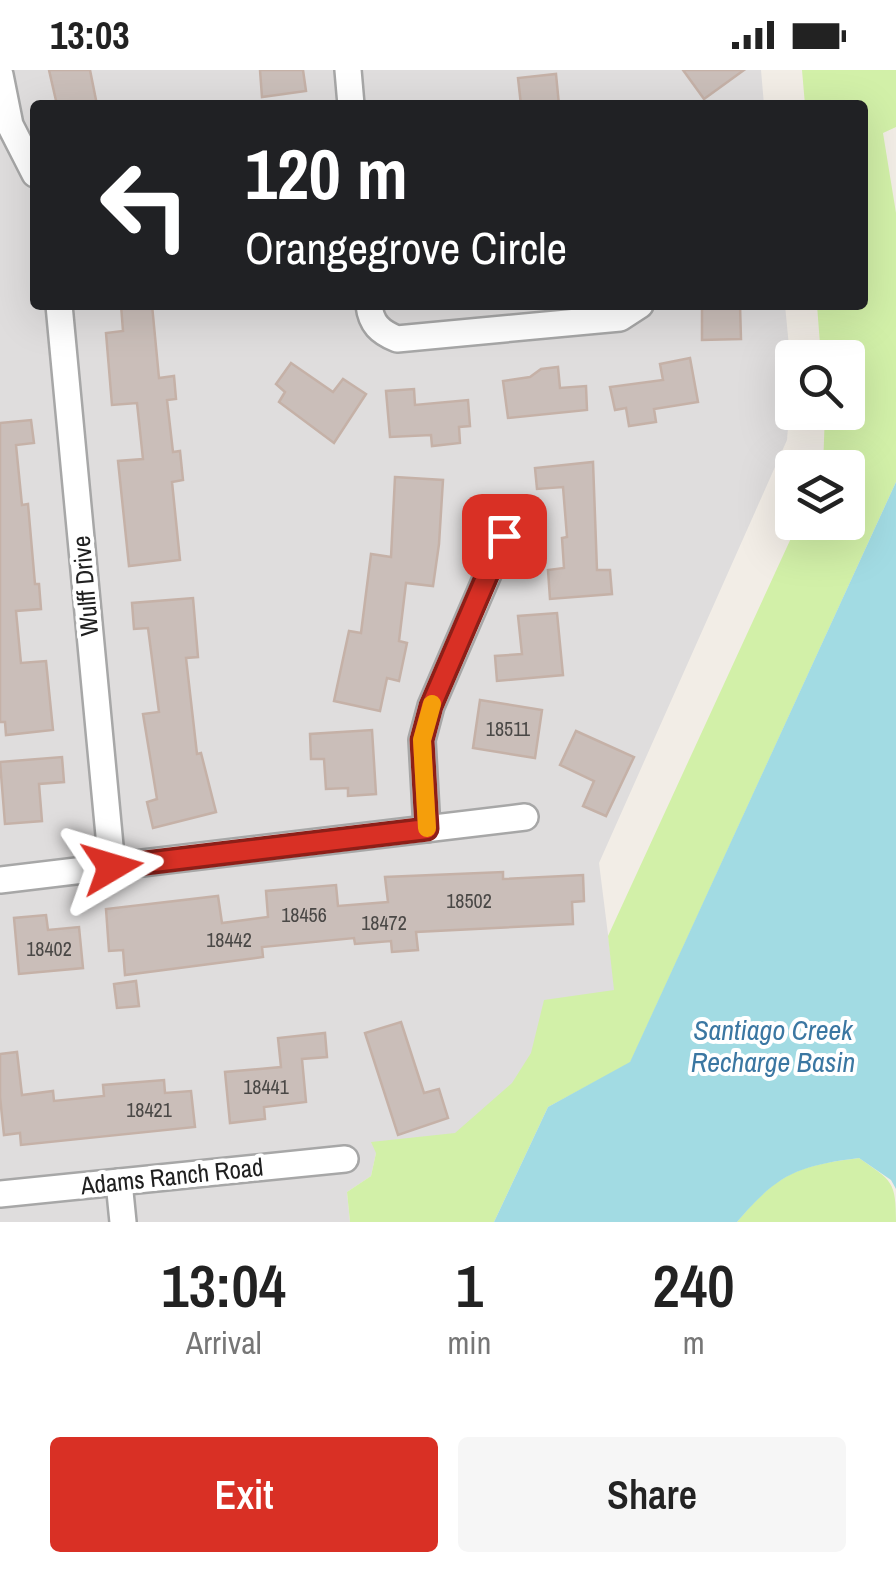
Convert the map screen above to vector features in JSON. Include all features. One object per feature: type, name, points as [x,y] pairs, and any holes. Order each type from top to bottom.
[{"type":"street","points":[[348,70],[351,100]]},
{"type":"street","points":[[0,75],[10,125],[30,164]]},
{"type":"street","name":"Wulff Drive","points":[[58,310],[112,867]]},
{"type":"street","points":[[370,310],[380,332],[397,339],[620,318],[633,310]]},
{"type":"street","points":[[427,829],[422,740],[426,723],[504,536]]},
{"type":"street","points":[[0,880],[526,816]]},
{"type":"street","name":"Adams Ranch Road","points":[[0,1194],[344,1159]]},
{"type":"street","points":[[119,1182],[123,1222]]},
{"type":"shaded area","points":[[0,70],[761,70],[764,100],[30,100],[30,310],[785,310],[788,340],[775,340],[775,430],[788,430],[787,440],[783,450],[775,450],[775,467],[599,863],[615,990],[514,1127],[376,1153],[371,1176],[347,1192],[350,1222],[0,1222]]},
{"type":"green space","points":[[802,70],[896,70],[896,127],[883,133],[896,213],[896,482],[630,1063],[548,1107],[494,1222],[350,1222],[347,1192],[371,1176],[376,1153],[371,1142],[455,1133],[512,1083],[531,1053],[544,1000],[614,990],[608,936],[790,540],[865,540],[865,450],[824,450],[824,430],[865,430],[865,340],[820,340],[817,310],[868,310],[868,100],[805,100]]},
{"type":"green space","points":[[859,1158],[890,1183],[896,1222],[737,1222],[765,1192],[790,1175],[820,1164]]},
{"type":"water","name":"Santiago Creek Recharge Basin","points":[[896,482],[896,1189],[891,1180],[859,1158],[790,1175],[765,1193],[737,1222],[494,1222],[548,1107],[630,1062]]},
{"type":"building","points":[[49,70],[90,70],[96,100],[56,100]]},
{"type":"building","points":[[260,70],[303,70],[306,91],[262,97]]},
{"type":"building","points":[[683,70],[744,70],[704,99]]},
{"type":"building","points":[[556,74],[559,100],[520,100],[518,78]]},
{"type":"building","points":[[121,310],[152,310],[159,378],[174,376],[176,399],[167,400],[173,452],[180,451],[183,480],[172,482],[180,560],[129,566],[118,461],[143,459],[137,403],[112,405],[106,333],[123,331]]},
{"type":"building","points":[[702,310],[740,310],[741,339],[702,340]]},
{"type":"building","points":[[690,358],[698,402],[654,409],[656,422],[629,426],[626,408],[615,410],[610,387],[663,380],[660,364]]},
{"type":"building","points":[[291,363],[333,392],[343,379],[366,394],[334,443],[279,402],[285,392],[276,384]]},
{"type":"building","points":[[558,367],[560,388],[586,386],[587,410],[508,418],[503,381]]},
{"type":"building","points":[[414,389],[415,405],[468,400],[470,426],[459,427],[460,443],[432,446],[431,435],[390,437],[386,391]]},
{"type":"building","points":[[31,420],[34,443],[16,445],[22,505],[28,504],[41,609],[16,611],[21,663],[46,661],[53,730],[6,735],[5,722],[0,722],[0,423]]},
{"type":"building","points":[[593,462],[597,570],[610,570],[612,594],[550,599],[548,570],[564,568],[562,538],[567,537],[563,487],[537,489],[535,468]]},
{"type":"building","points":[[395,477],[443,480],[439,544],[433,586],[406,583],[399,641],[407,643],[399,681],[387,678],[380,711],[334,701],[349,631],[361,633],[371,554],[391,557]]},
{"type":"building","points":[[193,598],[198,657],[186,658],[197,754],[201,753],[216,812],[153,828],[147,802],[157,799],[143,714],[159,712],[148,628],[134,629],[132,603]]},
{"type":"building","points":[[557,613],[563,675],[497,681],[495,656],[522,654],[518,616]]},
{"type":"building","points":[[480,700],[542,710],[535,758],[473,748]]},
{"type":"building","points":[[372,730],[376,794],[348,796],[348,788],[326,789],[324,759],[311,759],[310,734]]},
{"type":"building","points":[[576,731],[634,757],[606,816],[583,806],[594,781],[560,765]]},
{"type":"building","points":[[62,757],[64,782],[39,784],[42,821],[5,824],[0,762]]},
{"type":"building","points":[[503,872],[503,879],[583,875],[584,901],[572,902],[573,924],[416,932],[418,950],[392,952],[391,941],[355,944],[354,938],[262,947],[263,957],[125,975],[123,950],[109,951],[106,909],[218,896],[222,923],[268,917],[266,891],[336,885],[338,906],[388,902],[385,877]]},
{"type":"building","points":[[46,915],[48,930],[79,927],[83,968],[19,974],[14,918]]},
{"type":"building","points":[[136,981],[139,1006],[117,1008],[114,984]]},
{"type":"building","points":[[401,1022],[424,1093],[439,1089],[448,1118],[398,1135],[365,1033]]},
{"type":"building","points":[[325,1033],[327,1057],[302,1059],[306,1102],[264,1107],[265,1119],[230,1123],[225,1072],[281,1067],[278,1038]]},
{"type":"building","points":[[17,1052],[22,1095],[53,1091],[54,1101],[104,1096],[103,1085],[164,1080],[165,1093],[191,1091],[195,1127],[21,1145],[20,1133],[4,1135],[0,1097],[0,1054]]},
{"type":"slow traffic","points":[[427,828],[422,740],[432,704]]},
{"type":"route","points":[[112,867],[427,829],[422,740],[431,706],[504,536]]}]
